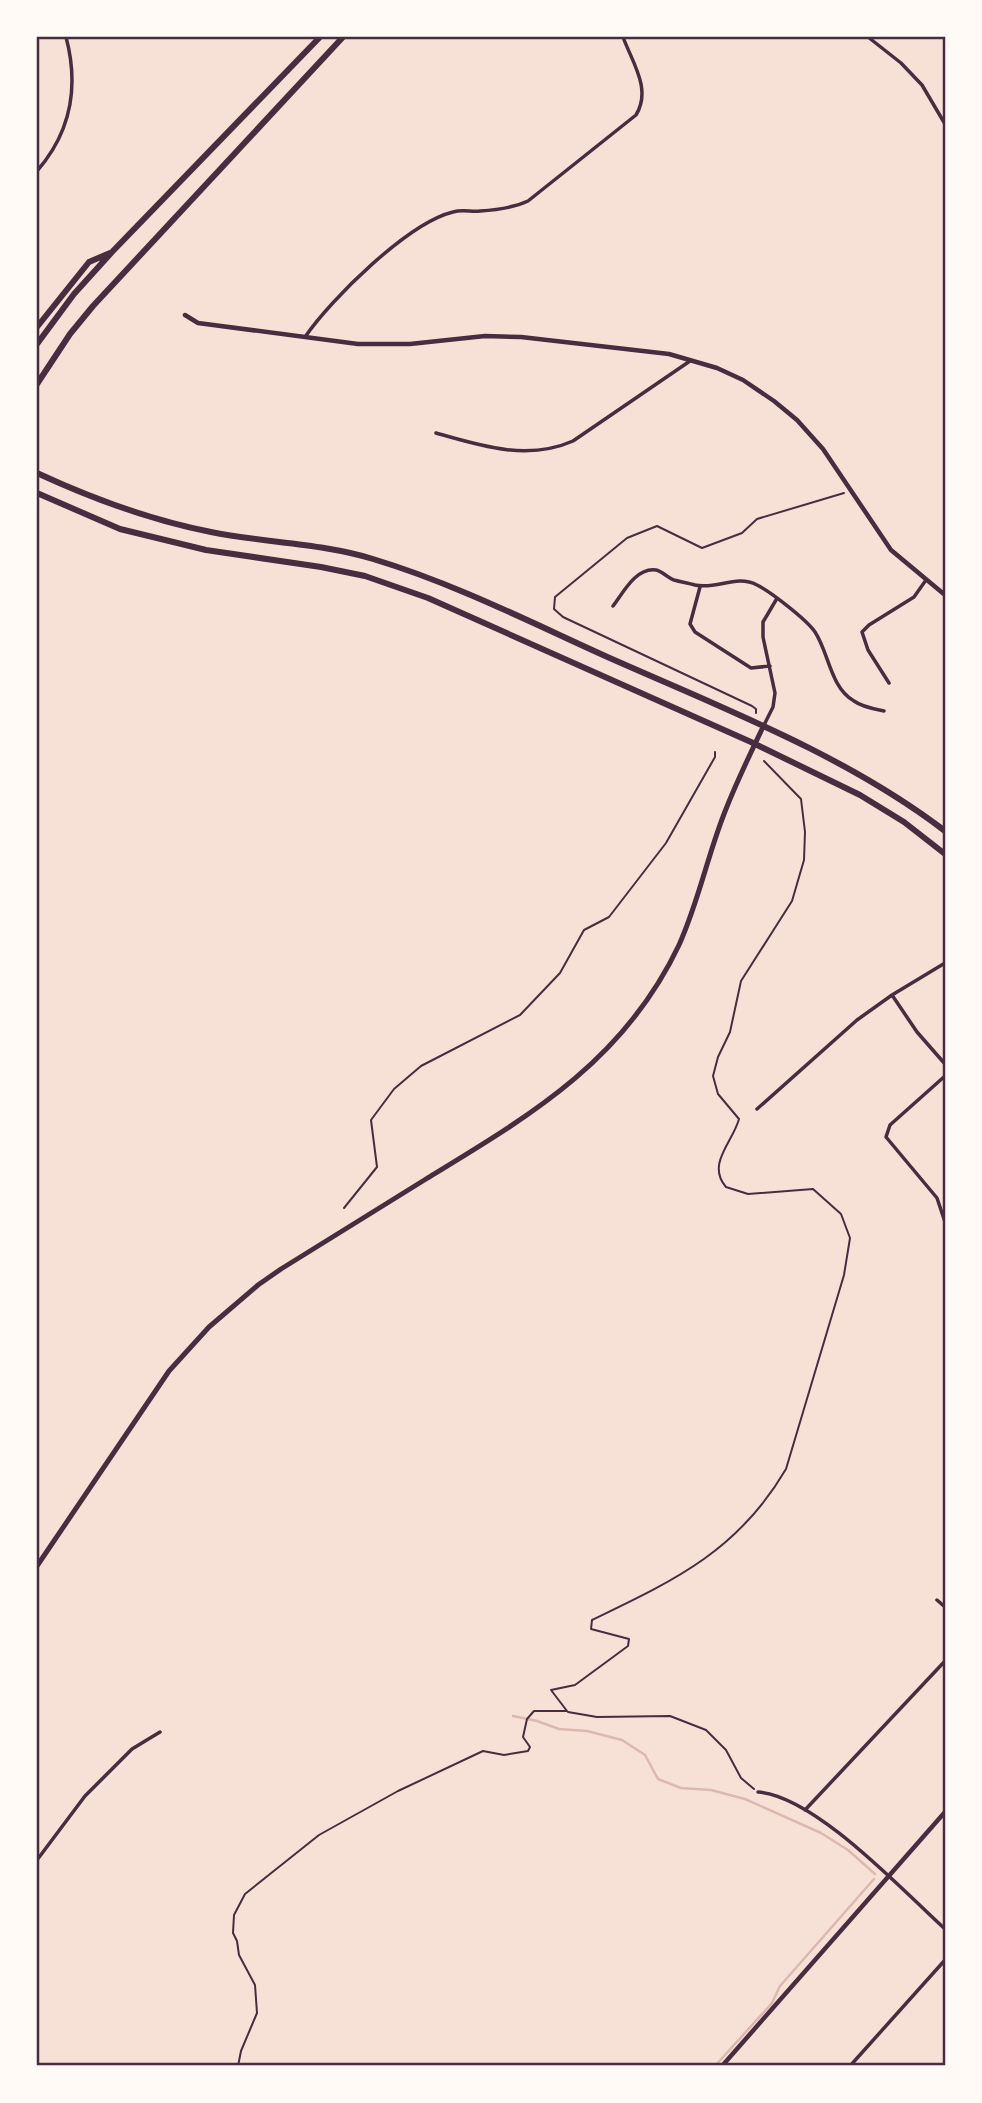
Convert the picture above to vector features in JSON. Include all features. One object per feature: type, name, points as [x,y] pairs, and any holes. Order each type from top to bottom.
[{"type":"main road","points":[[37,344],[74,294],[111,253],[320,37]]},
{"type":"main road","points":[[37,384],[71,334],[102,296],[343,37]]},
{"type":"main road","points":[[37,327],[89,262],[111,253]]},
{"type":"main road","points":[[37,473],[125,510],[211,532],[326,548],[371,558],[492,604],[763,726],[912,806],[945,831]]},
{"type":"main road","points":[[37,493],[120,529],[206,550],[365,576],[474,617],[755,744],[860,795],[904,822],[945,854]]},
{"type":"main road","points":[[37,1566],[169,1371],[209,1327],[281,1269],[490,1140],[552,1098],[580,1076],[605,1051],[637,1013],[679,945],[725,810],[763,726]]},
{"type":"street","points":[[37,171],[56,145],[69,112],[73,91],[72,58],[66,37]]},
{"type":"street","points":[[305,337],[336,300],[404,238],[443,215],[456,211],[517,206],[528,201],[636,115],[642,104],[642,87],[623,37]]},
{"type":"street","points":[[868,37],[901,63],[922,85],[945,124]]},
{"type":"street","points":[[185,315],[198,323],[358,344],[410,344],[485,336],[521,337],[660,352],[691,360],[743,380],[797,421],[823,449],[891,550],[945,595]]},
{"type":"street","points":[[436,433],[523,452],[557,448],[573,441],[691,360]]},
{"type":"street","points":[[612,606],[635,577],[645,571],[657,570],[673,580],[701,586],[733,580],[744,580],[758,585],[817,634],[841,689],[853,701],[884,712]]},
{"type":"street","points":[[889,683],[868,650],[862,632],[914,597],[926,580]]},
{"type":"street","points":[[701,586],[690,624],[695,632],[751,668],[770,666]]},
{"type":"street","points":[[763,726],[773,707],[775,693],[762,637],[763,622],[776,599]]},
{"type":"street","points":[[757,1109],[857,1020],[945,963]]},
{"type":"street","points":[[892,995],[916,1032],[945,1063]]},
{"type":"street","points":[[945,1076],[890,1125],[886,1137],[937,1198],[945,1222]]},
{"type":"street","points":[[937,1600],[945,1608]]},
{"type":"street","points":[[805,1810],[945,1661]]},
{"type":"street","points":[[37,1860],[85,1796],[132,1749],[160,1732]]},
{"type":"street","points":[[758,1792],[788,1800],[833,1828],[945,1929]]},
{"type":"street","points":[[722,2066],[945,1812]]},
{"type":"street","points":[[850,2066],[945,1960]]},
{"type":"path","points":[[344,1208],[377,1167],[371,1120],[394,1089],[421,1066],[520,1015],[560,973],[584,930],[609,917],[666,843],[715,757],[715,752]]},
{"type":"path","points":[[567,1711],[551,1690],[575,1685],[628,1646],[629,1639],[591,1629],[592,1620],[656,1589],[705,1560],[755,1516],[769,1497],[786,1469],[796,1442],[844,1275],[850,1238],[841,1214],[833,1204],[813,1189],[748,1194],[726,1187],[719,1175],[719,1161],[739,1119],[718,1094],[713,1076],[718,1057],[730,1032],[741,981],[792,901],[799,884],[803,860],[805,832],[801,799],[764,761]]},
{"type":"path","points":[[238,2066],[241,2051],[257,2013],[254,1985],[239,1955],[233,1933],[234,1915],[245,1894],[319,1835],[398,1791],[484,1751],[504,1755],[528,1751],[530,1747],[523,1737],[527,1719],[534,1711],[567,1711],[597,1717],[670,1716],[706,1730],[726,1750],[741,1778],[758,1792]]},
{"type":"waterway","points":[[513,1716],[559,1729],[587,1731],[622,1740],[645,1755],[658,1779],[681,1788],[711,1790],[745,1799],[821,1833],[848,1850],[875,1874]]},
{"type":"waterway","points":[[715,2066],[772,2003],[780,1986],[874,1879]]}]
